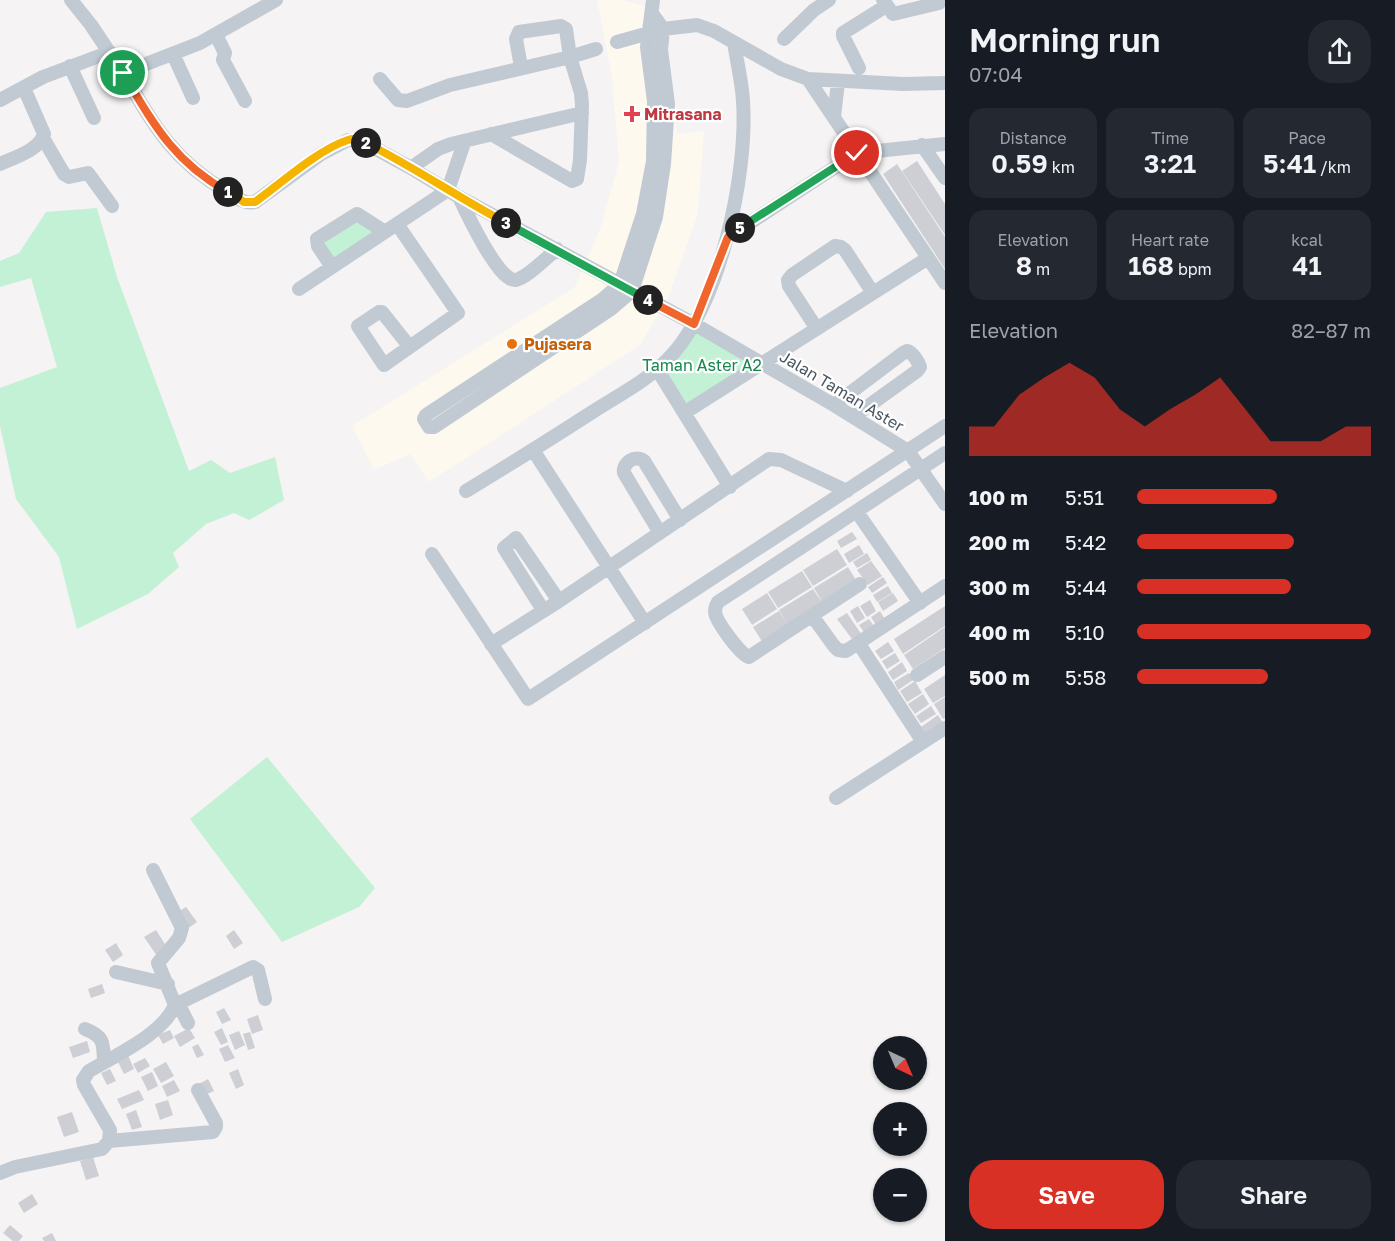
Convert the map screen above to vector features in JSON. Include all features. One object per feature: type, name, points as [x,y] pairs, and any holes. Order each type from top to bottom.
[{"type":"street","points":[[71,0],[123,73],[216,35],[274,0]]},
{"type":"street","points":[[784,39],[814,10],[829,0]]},
{"type":"street","points":[[860,68],[843,33],[885,3],[893,14],[898,14],[939,3]]},
{"type":"street","points":[[653,6],[647,47],[654,101],[653,161],[626,287],[603,299],[426,416],[424,419],[429,428],[434,427],[611,309],[626,287],[656,217],[664,164],[668,104],[661,50],[663,29],[653,6]]},
{"type":"street","points":[[616,42],[663,29],[697,25],[714,31],[781,69],[808,79],[903,84],[945,83]]},
{"type":"street","points":[[491,134],[572,181],[577,178],[582,113],[581,93],[570,57],[566,29],[563,27],[519,32],[516,39],[521,67]]},
{"type":"street","points":[[216,35],[225,53],[223,60],[245,101]]},
{"type":"street","points":[[466,491],[657,369],[669,358],[694,324],[728,237],[741,161],[743,101],[734,43]]},
{"type":"street","points":[[380,79],[398,100],[407,101],[450,85],[596,49]]},
{"type":"street","points":[[0,100],[43,77],[110,52]]},
{"type":"street","points":[[173,54],[193,98]]},
{"type":"street","points":[[70,66],[94,118]]},
{"type":"street","name":"Jalan Taman Aster","points":[[123,73],[151,121],[180,157],[216,185],[244,202],[255,202],[321,154],[348,140],[360,140],[454,194],[694,324],[908,451]]},
{"type":"street","points":[[808,79],[945,283]]},
{"type":"street","points":[[834,117],[837,82]]},
{"type":"street","points":[[24,88],[44,134],[43,138],[64,174],[69,177],[88,173],[112,206]]},
{"type":"street","points":[[411,168],[438,149],[582,113]]},
{"type":"street","points":[[0,164],[38,145],[43,138]]},
{"type":"street","points":[[464,142],[454,194],[503,275],[508,280],[516,280],[557,249]]},
{"type":"street","points":[[728,237],[857,153],[945,144]]},
{"type":"street","points":[[922,145],[945,178]]},
{"type":"street","points":[[299,289],[397,224],[454,194]]},
{"type":"street","points":[[332,267],[316,242],[340,223],[357,214],[385,232]]},
{"type":"street","points":[[397,224],[458,313],[409,346]]},
{"type":"street","points":[[817,329],[789,286],[788,280],[835,246],[845,250],[873,293]]},
{"type":"street","points":[[684,413],[928,258]]},
{"type":"street","points":[[834,405],[903,353],[910,352],[920,367],[853,417]]},
{"type":"street","points":[[657,369],[730,487]]},
{"type":"street","points":[[432,554],[528,699],[945,426]]},
{"type":"street","points":[[533,450],[645,624]]},
{"type":"street","points":[[908,451],[945,504]]},
{"type":"street","points":[[860,584],[749,657],[741,653],[716,615],[715,608],[718,602],[945,453]]},
{"type":"street","points":[[660,533],[624,473],[623,468],[626,464],[636,458],[644,461],[680,520]]},
{"type":"street","points":[[491,644],[559,601],[769,459],[776,458],[847,491]]},
{"type":"street","points":[[857,512],[920,603]]},
{"type":"street","points":[[543,610],[504,548],[516,538],[559,601]]},
{"type":"street","points":[[813,617],[838,650],[846,651],[945,586]]},
{"type":"street","points":[[859,644],[923,742]]},
{"type":"street","points":[[917,675],[945,657]]},
{"type":"street","points":[[836,798],[945,728]]},
{"type":"street","points":[[153,870],[182,928],[179,938],[158,963],[158,967],[188,1023]]},
{"type":"street","points":[[109,1142],[110,1130],[84,1085],[83,1080],[89,1071],[156,1029],[176,1004],[253,968],[258,970],[265,999]]},
{"type":"street","points":[[116,972],[168,984]]},
{"type":"street","points":[[85,1029],[98,1035],[102,1042],[104,1062]]},
{"type":"street","points":[[0,1173],[15,1167],[102,1149],[109,1142],[213,1132],[216,1123],[198,1090]]},
{"type":"shaded area","points":[[597,0],[623,0],[663,11],[677,134],[704,131],[698,213],[668,298],[640,345],[429,482],[410,454],[374,470],[352,426],[575,287],[600,229],[619,162],[612,77]]},
{"type":"green space","points":[[97,208],[117,277],[189,471],[211,460],[230,473],[275,457],[284,500],[249,520],[234,513],[206,524],[173,553],[179,567],[148,594],[77,629],[59,557],[16,499],[0,426],[0,388],[57,367],[31,278],[0,287],[0,261],[19,253],[46,212]]},
{"type":"green space","points":[[351,218],[382,232],[333,264],[320,246]]},
{"type":"green space","name":"Taman Aster A2","points":[[694,327],[760,363],[689,407],[663,366]]},
{"type":"green space","points":[[267,757],[375,888],[359,907],[282,942],[190,819]]},
{"type":"building","points":[[917,161],[945,204],[945,235],[902,171]]},
{"type":"building","points":[[897,164],[945,237],[945,269],[883,174]]},
{"type":"building","points":[[852,532],[857,539],[841,548],[837,541]]},
{"type":"building","points":[[859,545],[864,554],[849,563],[844,554]]},
{"type":"building","points":[[837,549],[847,565],[813,586],[803,570]]},
{"type":"building","points":[[867,553],[871,560],[857,568],[853,562]]},
{"type":"building","points":[[871,561],[882,576],[868,585],[857,570]]},
{"type":"building","points":[[848,567],[858,583],[824,605],[814,588]]},
{"type":"building","points":[[802,571],[812,587],[778,608],[768,592]]},
{"type":"building","points":[[883,577],[887,583],[872,593],[868,587]]},
{"type":"building","points":[[888,586],[892,593],[877,602],[873,595]]},
{"type":"building","points":[[813,589],[824,605],[789,627],[779,610]]},
{"type":"building","points":[[767,593],[777,609],[752,625],[742,609]]},
{"type":"building","points":[[893,593],[898,601],[883,611],[878,602]]},
{"type":"building","points":[[870,600],[876,611],[867,617],[860,606]]},
{"type":"building","points":[[858,606],[865,618],[857,623],[850,611]]},
{"type":"building","points":[[945,606],[945,626],[903,654],[894,639]]},
{"type":"building","points":[[779,611],[789,627],[763,643],[753,627]]},
{"type":"building","points":[[880,611],[886,621],[877,627],[871,617]]},
{"type":"building","points":[[847,613],[864,638],[855,643],[837,619]]},
{"type":"building","points":[[869,619],[876,629],[866,635],[859,625]]},
{"type":"building","points":[[945,627],[945,648],[913,669],[904,655]]},
{"type":"building","points":[[888,642],[894,651],[881,659],[875,651]]},
{"type":"building","points":[[895,653],[900,661],[887,669],[882,661]]},
{"type":"building","points":[[902,662],[907,671],[893,680],[888,672]]},
{"type":"building","points":[[909,673],[913,680],[898,690],[894,682]]},
{"type":"building","points":[[945,675],[945,696],[933,703],[924,689]]},
{"type":"building","points":[[915,681],[922,693],[907,702],[900,691]]},
{"type":"building","points":[[923,694],[929,704],[915,714],[908,704]]},
{"type":"building","points":[[945,697],[945,718],[943,719],[934,704]]},
{"type":"building","points":[[931,706],[936,714],[921,723],[916,716]]},
{"type":"building","points":[[938,715],[943,723],[926,734],[921,727]]},
{"type":"building","points":[[186,907],[197,922],[187,929],[176,913]]},
{"type":"building","points":[[156,930],[168,949],[157,956],[144,937]]},
{"type":"building","points":[[234,930],[243,943],[234,949],[226,936]]},
{"type":"building","points":[[116,943],[123,955],[113,962],[105,950]]},
{"type":"building","points":[[102,984],[105,993],[91,998],[88,989]]},
{"type":"building","points":[[224,1008],[231,1020],[222,1024],[216,1012]]},
{"type":"building","points":[[258,1015],[263,1030],[252,1034],[247,1019]]},
{"type":"building","points":[[189,1028],[195,1038],[180,1047],[174,1036]]},
{"type":"building","points":[[222,1028],[228,1042],[221,1045],[214,1032]]},
{"type":"building","points":[[170,1030],[174,1038],[163,1044],[158,1035]]},
{"type":"building","points":[[239,1031],[245,1045],[235,1050],[229,1035]]},
{"type":"building","points":[[250,1032],[255,1048],[248,1050],[243,1034]]},
{"type":"building","points":[[87,1041],[90,1052],[73,1058],[69,1047]]},
{"type":"building","points":[[198,1044],[204,1055],[197,1058],[192,1047]]},
{"type":"building","points":[[228,1045],[235,1058],[225,1062],[219,1049]]},
{"type":"building","points":[[127,1053],[134,1069],[124,1074],[116,1058]]},
{"type":"building","points":[[145,1058],[150,1066],[138,1073],[133,1064]]},
{"type":"building","points":[[166,1062],[174,1076],[161,1083],[153,1069]]},
{"type":"building","points":[[110,1069],[116,1081],[107,1085],[101,1073]]},
{"type":"building","points":[[238,1069],[244,1085],[236,1089],[229,1073]]},
{"type":"building","points":[[152,1072],[158,1086],[148,1091],[141,1077]]},
{"type":"building","points":[[208,1079],[214,1091],[203,1096],[197,1085]]},
{"type":"building","points":[[174,1080],[180,1091],[167,1097],[162,1086]]},
{"type":"building","points":[[139,1090],[144,1100],[122,1109],[117,1099]]},
{"type":"building","points":[[168,1100],[173,1115],[160,1120],[155,1104]]},
{"type":"building","points":[[136,1110],[142,1127],[132,1130],[126,1114]]},
{"type":"building","points":[[72,1112],[79,1132],[64,1137],[57,1117]]},
{"type":"building","points":[[93,1157],[99,1176],[86,1180],[80,1161]]},
{"type":"building","points":[[32,1194],[38,1204],[24,1213],[18,1203]]},
{"type":"building","points":[[10,1225],[23,1236],[19,1241],[13,1241],[3,1233]]},
{"type":"building","points":[[52,1233],[56,1241],[44,1241],[42,1238]]},
{"type":"place","name":"Mitrasana","points":[[632,114]]},
{"type":"place","name":"Pujasera","points":[[512,344]]},
{"type":"route","points":[[123,73],[151,121],[180,157],[191,168],[244,202],[249,204],[255,202],[321,154],[348,140],[360,140],[459,197],[694,324],[728,237],[857,153]]}]
